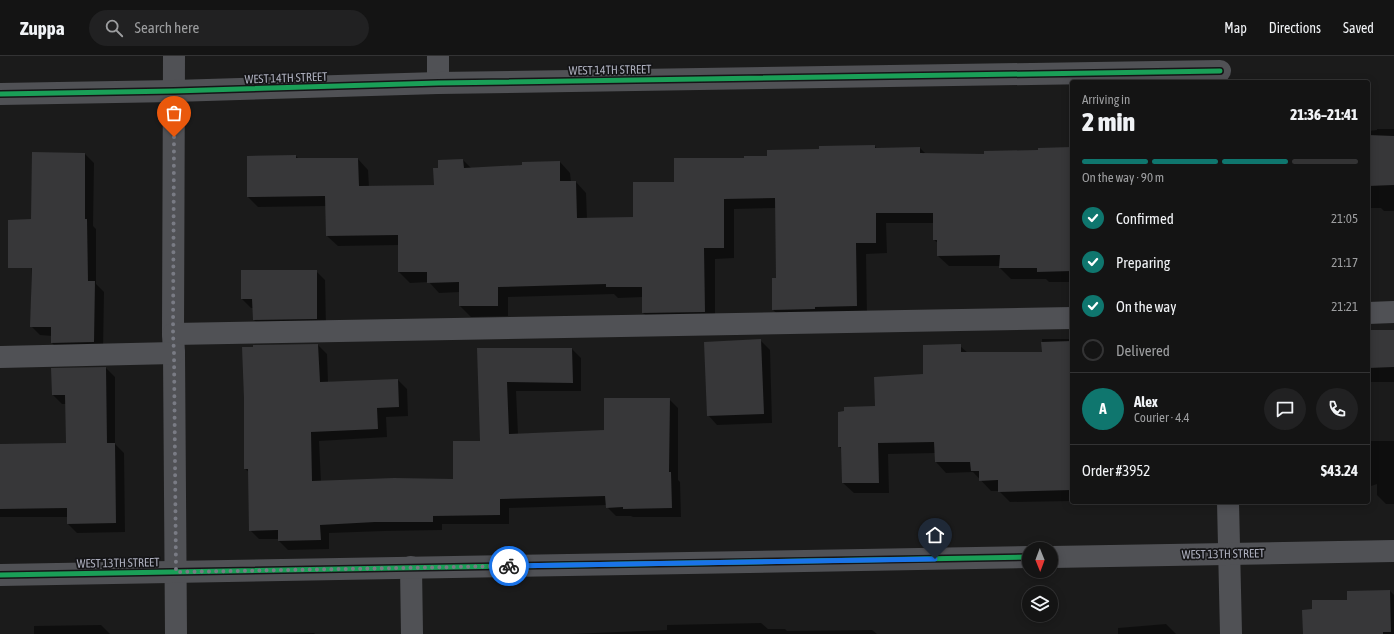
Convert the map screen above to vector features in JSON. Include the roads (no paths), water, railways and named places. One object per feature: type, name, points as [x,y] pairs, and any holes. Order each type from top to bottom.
[{"type":"street","points":[[174,56],[176,634]]},
{"type":"street","points":[[438,56],[438,83]]},
{"type":"street","name":"WEST 14TH STREET","points":[[0,94],[174,91],[438,83],[1220,70]]},
{"type":"street","points":[[1370,313],[1394,312]]},
{"type":"street","points":[[0,357],[174,344],[1070,318]]},
{"type":"street","points":[[1228,504],[1231,634]]},
{"type":"street","name":"WEST 13TH STREET","points":[[1058,557],[1394,551]]},
{"type":"street","name":"WEST 13TH STREET","points":[[0,574],[1022,557]]},
{"type":"street","points":[[411,567],[412,634]]}]
